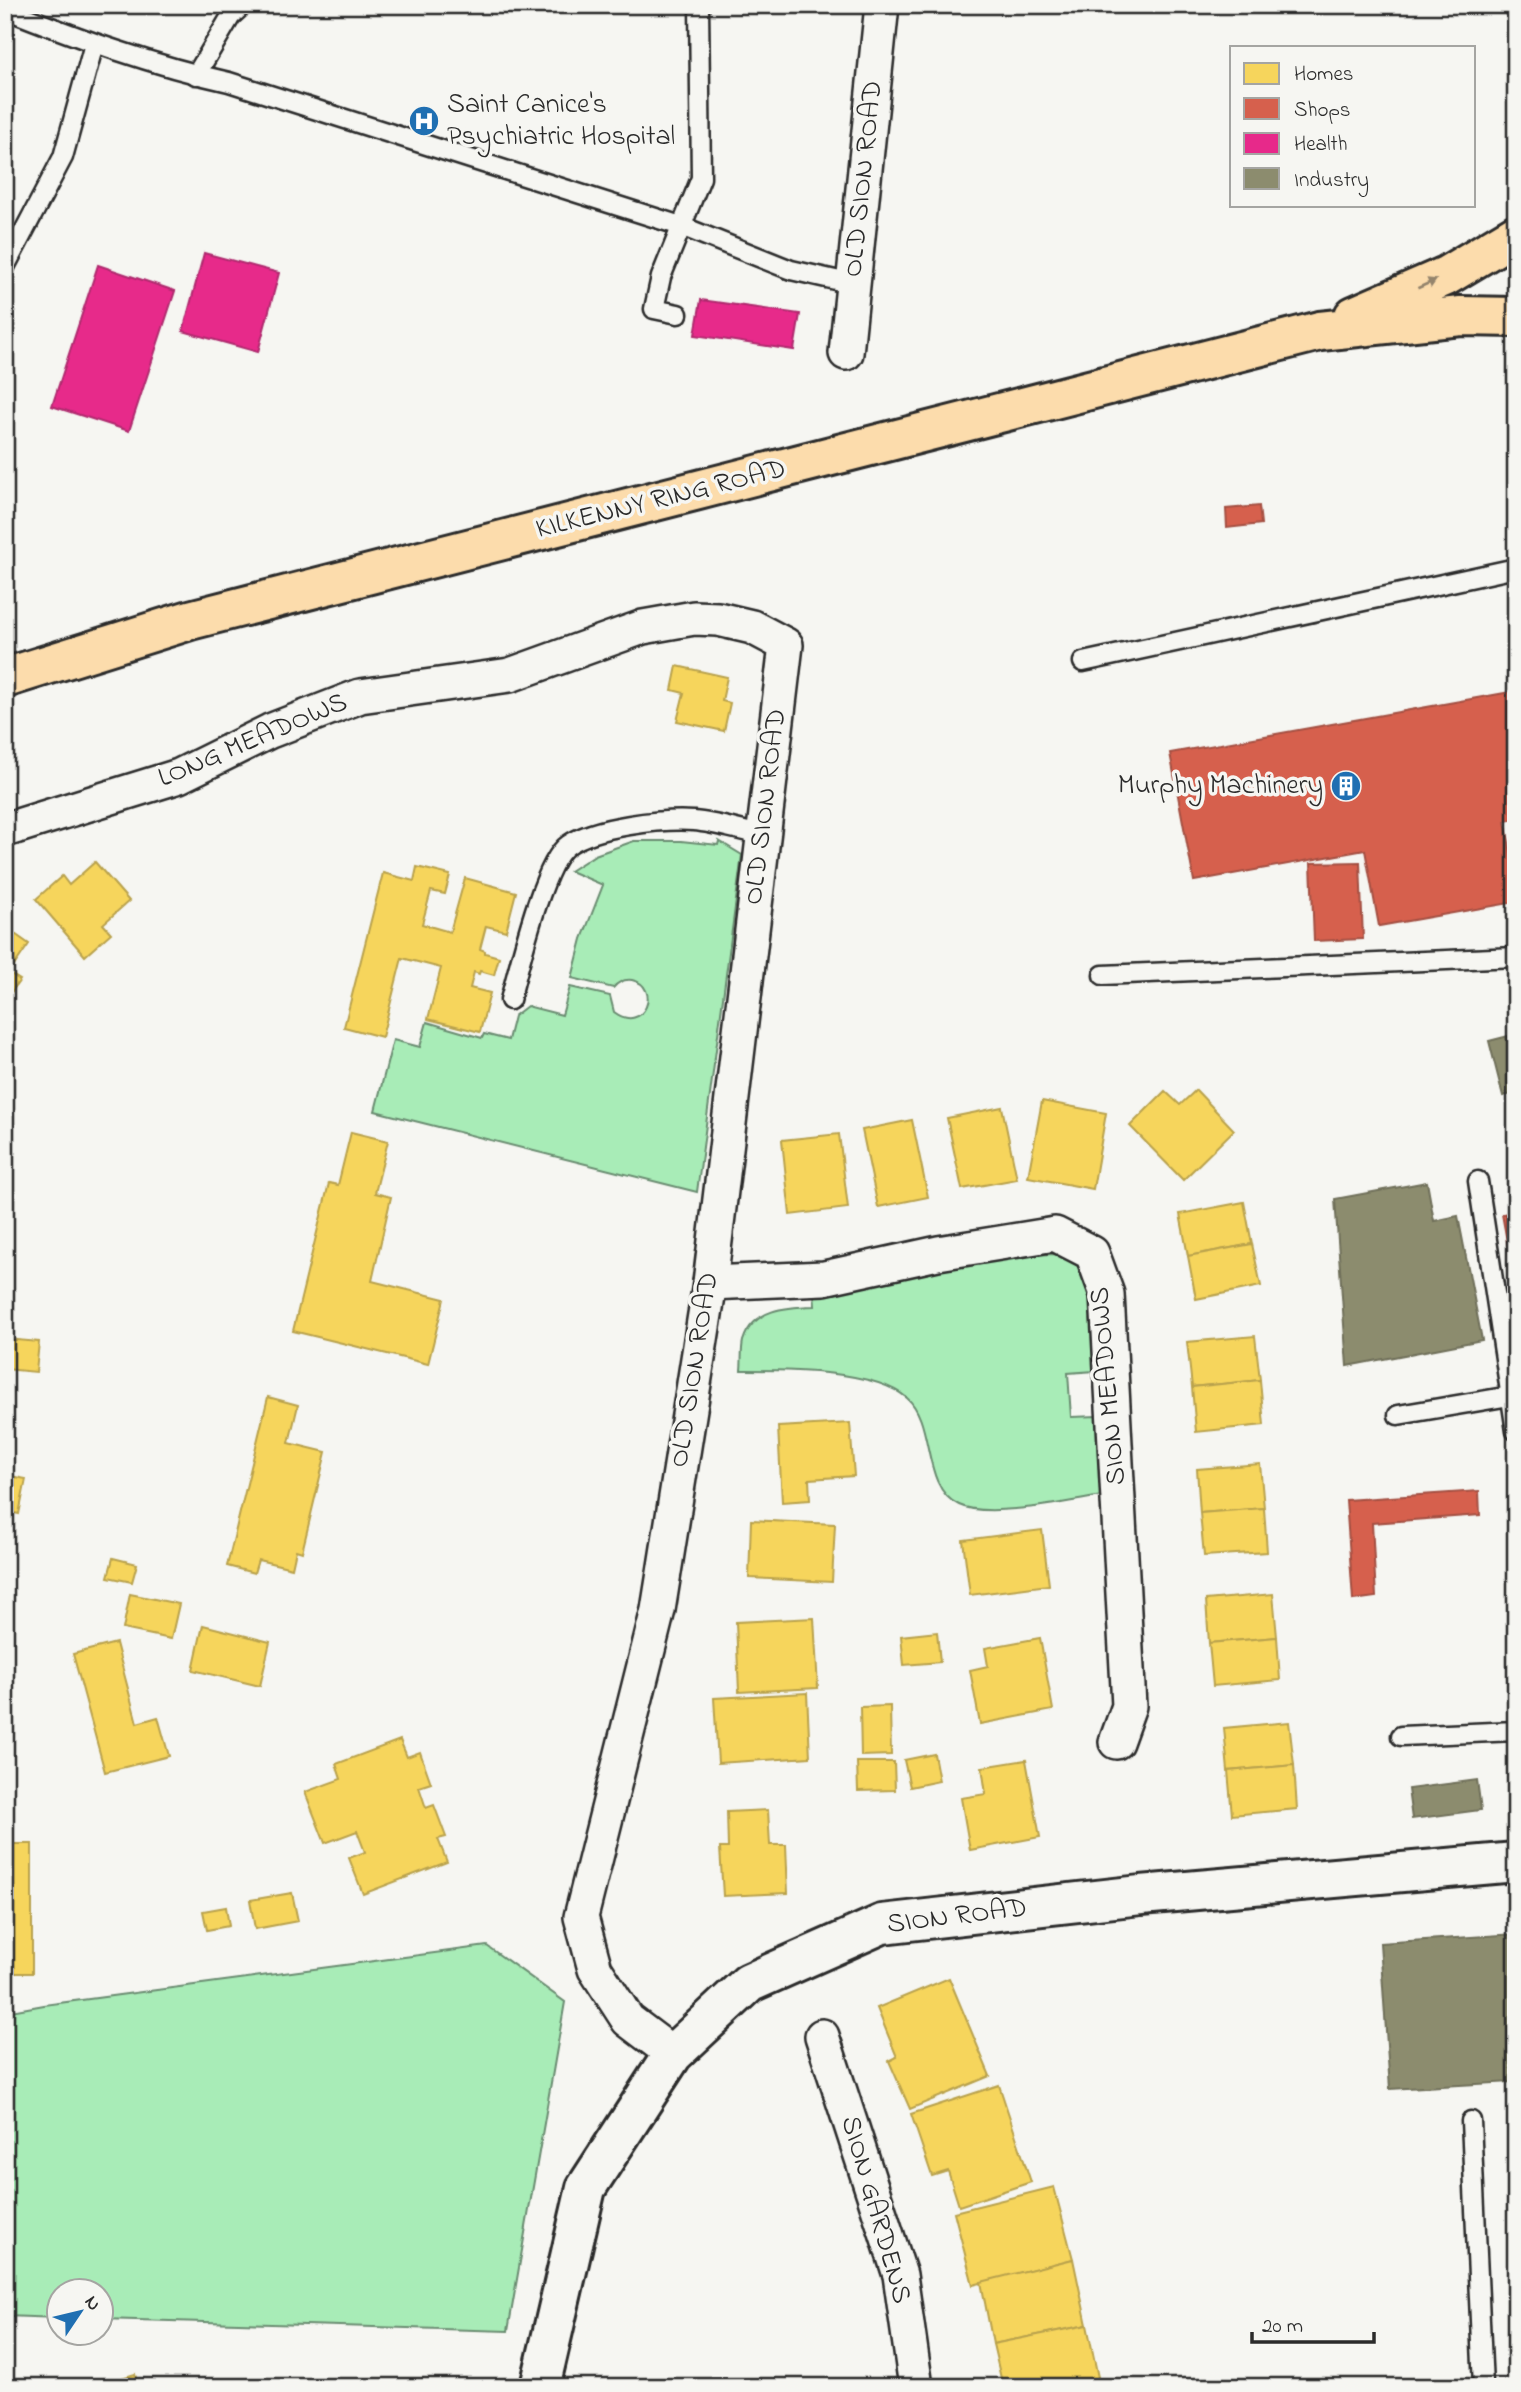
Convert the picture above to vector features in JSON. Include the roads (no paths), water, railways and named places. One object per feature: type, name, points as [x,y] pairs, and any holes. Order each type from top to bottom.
[{"type":"highway","name":"KILKENNY RING ROAD","points":[[1320,331],[1446,276],[1516,234]]},
{"type":"highway","name":"KILKENNY RING ROAD","points":[[5,678],[190,621],[1320,331],[1461,316],[1516,317]]},
{"type":"street","name":"OLD SION ROAD","points":[[846,353],[882,5]]},
{"type":"street","name":"LONG MEADOWS","points":[[5,830],[179,776],[270,731],[360,696],[510,675],[643,626],[694,618],[718,619],[752,627],[786,645]]},
{"type":"street","name":"OLD SION ROAD","points":[[673,2054],[628,2020],[595,1969],[581,1917],[657,1609],[709,1283],[786,645]]},
{"type":"street","name":"SION MEADOWS","points":[[709,1283],[824,1278],[938,1253],[1055,1234],[1093,1253],[1107,1294],[1129,1706],[1115,1742]]},
{"type":"street","name":"SION ROAD","points":[[541,2387],[586,2188],[673,2054],[749,1983],[882,1924],[1141,1895],[1516,1862]]},
{"type":"street","name":"SION GARDENS","points":[[822,2036],[900,2275],[916,2387]]},
{"type":"lane","points":[[196,75],[231,16],[243,5]]},
{"type":"lane","points":[[678,314],[654,309],[661,277],[701,178],[699,5]]},
{"type":"lane","points":[[5,9],[94,44],[196,75],[229,82],[681,226],[791,270],[853,284]]},
{"type":"lane","points":[[5,267],[63,157],[94,44]]},
{"type":"lane","points":[[1083,662],[1516,568]]},
{"type":"lane","points":[[510,1000],[530,925],[553,864],[567,845],[635,823],[694,821],[763,835]]},
{"type":"lane","points":[[1103,975],[1516,957]]},
{"type":"lane","points":[[1478,1181],[1516,1431]]},
{"type":"lane","points":[[1398,1415],[1510,1396]]},
{"type":"lane","points":[[1401,1737],[1516,1731]]},
{"type":"lane","points":[[1471,2121],[1483,2387]]},
{"type":"place","name":"Saint Canice's Psychiatric Hospital","points":[[424,121]]},
{"type":"place","name":"Murphy Machinery","points":[[1346,786]]}]
